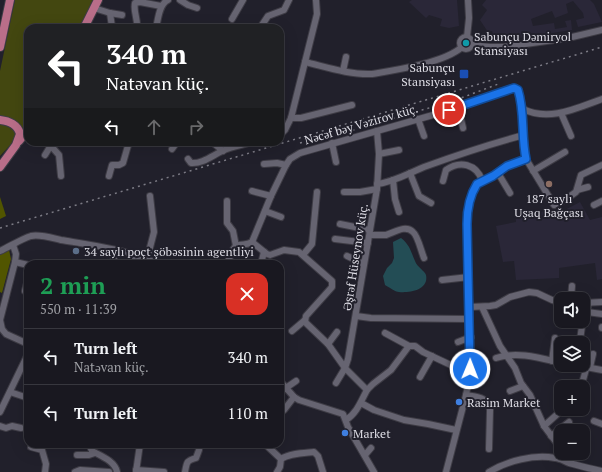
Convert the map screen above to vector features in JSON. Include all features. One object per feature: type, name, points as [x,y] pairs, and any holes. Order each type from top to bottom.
[{"type":"main road","points":[[0,48],[10,0]]},
{"type":"main road","points":[[86,24],[98,0]]},
{"type":"main road","points":[[0,120],[10,122],[19,130],[20,137],[16,145],[0,160]]},
{"type":"main road","points":[[0,166],[24,135]]},
{"type":"street","points":[[157,24],[164,1],[168,0]]},
{"type":"street","points":[[180,0],[197,8]]},
{"type":"street","points":[[232,19],[243,0]]},
{"type":"street","points":[[262,24],[268,16],[284,10],[289,0]]},
{"type":"street","points":[[284,132],[291,118],[305,62],[316,14],[316,0]]},
{"type":"street","points":[[467,37],[469,18],[468,0]]},
{"type":"street","points":[[137,24],[134,8],[135,2],[162,6]]},
{"type":"street","points":[[94,8],[110,14],[122,15]]},
{"type":"street","points":[[110,14],[112,24]]},
{"type":"street","points":[[462,47],[468,48],[471,45],[490,48],[504,47],[568,38],[602,30]]},
{"type":"street","points":[[462,47],[460,43],[461,40],[463,37],[467,37]]},
{"type":"street","points":[[467,37],[471,40],[471,45]]},
{"type":"street","points":[[305,62],[343,71],[366,74],[388,71],[444,58],[457,52],[462,47]]},
{"type":"street","points":[[343,71],[346,57]]},
{"type":"street","name":"Nəcəf bəy Vəzirov küç.","points":[[252,242],[286,165],[290,159],[300,153],[458,107],[512,88],[516,88],[518,90],[523,109]]},
{"type":"street","points":[[588,187],[577,190],[565,200],[554,205],[526,159],[523,109],[540,114],[560,113],[602,99]]},
{"type":"street","points":[[291,118],[301,118],[352,105]]},
{"type":"street","points":[[458,107],[463,128]]},
{"type":"street","points":[[560,113],[571,136]]},
{"type":"street","points":[[418,119],[424,136]]},
{"type":"street","name":"Əşrəf Hüseynov küç.","points":[[336,382],[345,368],[356,316],[370,232],[377,187],[379,154],[377,131]]},
{"type":"street","points":[[344,192],[360,192],[377,187],[480,147],[524,135]]},
{"type":"street","points":[[332,143],[336,162]]},
{"type":"street","points":[[45,155],[51,146]]},
{"type":"street","points":[[53,146],[59,155],[61,176]]},
{"type":"street","points":[[109,176],[112,165],[119,165],[123,163],[129,146]]},
{"type":"street","points":[[217,146],[223,151]]},
{"type":"street","points":[[188,159],[191,163],[195,164],[213,157],[223,151],[239,146]]},
{"type":"street","points":[[379,154],[399,150]]},
{"type":"street","points":[[533,172],[565,152]]},
{"type":"street","points":[[446,472],[470,374],[471,337],[467,215],[471,197],[476,186],[482,180],[498,173],[507,166],[526,159]]},
{"type":"street","points":[[264,164],[277,163],[286,165]]},
{"type":"street","points":[[443,181],[446,170],[450,167],[462,164],[474,168],[480,174],[482,180]]},
{"type":"street","points":[[577,190],[578,180],[581,175],[602,165]]},
{"type":"street","points":[[410,173],[419,196],[431,203]]},
{"type":"street","points":[[498,173],[510,193]]},
{"type":"street","points":[[393,180],[395,199],[399,212]]},
{"type":"street","points":[[252,191],[271,196]]},
{"type":"street","points":[[303,255],[312,244],[317,192]]},
{"type":"street","points":[[0,251],[28,237],[37,236],[115,250],[147,259],[154,232],[150,196]]},
{"type":"street","points":[[227,201],[227,223],[233,231],[236,246],[229,260]]},
{"type":"street","points":[[594,205],[602,202]]},
{"type":"street","points":[[265,211],[281,217]]},
{"type":"street","points":[[340,224],[385,235],[401,229],[412,230],[424,258]]},
{"type":"street","points":[[335,239],[368,243]]},
{"type":"street","points":[[236,246],[246,245],[252,242],[270,255],[290,250],[299,252],[332,281],[333,285],[306,316],[305,320],[292,331]]},
{"type":"street","points":[[13,245],[16,254],[15,262],[0,325],[2,333],[24,342]]},
{"type":"street","points":[[114,260],[115,250]]},
{"type":"street","points":[[262,260],[264,252]]},
{"type":"street","points":[[132,254],[133,260]]},
{"type":"street","points":[[347,256],[364,264]]},
{"type":"street","points":[[15,262],[24,264]]},
{"type":"street","points":[[442,280],[469,276]]},
{"type":"street","points":[[572,286],[572,292]]},
{"type":"street","points":[[470,307],[496,305],[514,295],[529,292],[537,293],[554,300]]},
{"type":"street","points":[[590,303],[602,302]]},
{"type":"street","points":[[482,307],[506,356],[515,368],[523,386],[530,395],[544,426],[554,440]]},
{"type":"street","points":[[590,312],[602,314]]},
{"type":"street","points":[[356,316],[371,318],[470,319]]},
{"type":"street","points":[[305,320],[306,323],[328,344],[345,368],[367,390]]},
{"type":"street","points":[[328,344],[337,332]]},
{"type":"street","points":[[385,333],[409,346],[415,346],[470,374]]},
{"type":"street","points":[[458,342],[471,337]]},
{"type":"street","points":[[346,420],[353,415],[367,390],[391,370],[409,346]]},
{"type":"street","points":[[496,358],[506,356],[534,357],[552,361],[554,346]]},
{"type":"street","points":[[590,362],[593,354]]},
{"type":"street","points":[[420,377],[432,356]]},
{"type":"street","points":[[0,412],[24,362]]},
{"type":"street","points":[[590,367],[602,370]]},
{"type":"street","points":[[296,381],[286,388],[294,397],[305,402],[340,412],[344,416],[348,427],[374,472]]},
{"type":"street","points":[[510,391],[523,386]]},
{"type":"street","points":[[0,395],[9,394],[24,397]]},
{"type":"street","points":[[466,395],[484,399],[489,403],[489,449]]},
{"type":"street","points":[[284,410],[294,397]]},
{"type":"street","points":[[361,403],[374,410],[404,420],[456,430]]},
{"type":"street","points":[[454,408],[461,411]]},
{"type":"street","points":[[544,426],[555,416]]},
{"type":"street","points":[[594,421],[602,424]]},
{"type":"street","points":[[551,436],[569,422]]},
{"type":"street","points":[[0,426],[6,428],[12,426],[21,428]]},
{"type":"street","points":[[35,448],[42,450],[46,464],[45,472]]},
{"type":"street","points":[[90,448],[116,467],[117,472]]},
{"type":"street","points":[[139,448],[136,471],[164,472]]},
{"type":"street","points":[[269,448],[281,459]]},
{"type":"street","points":[[365,455],[370,448]]},
{"type":"street","points":[[185,472],[188,460],[196,458],[200,450]]},
{"type":"street","points":[[281,459],[290,455],[314,452],[318,456],[324,472]]},
{"type":"street","points":[[77,454],[89,455],[95,453]]},
{"type":"street","points":[[489,472],[513,462],[532,457],[554,458]]},
{"type":"street","points":[[280,470],[281,459]]},
{"type":"street","points":[[562,460],[602,471]]},
{"type":"street","points":[[75,472],[80,470],[109,472]]},
{"type":"shaded area","points":[[412,0],[457,0],[459,26],[449,28],[440,26],[442,19],[429,15],[426,18],[409,2]]},
{"type":"shaded area","points":[[486,0],[590,0],[594,4],[602,22],[578,27],[576,20],[584,18],[583,13],[573,1],[566,4],[568,13],[555,18],[552,11],[531,19],[533,26],[554,23],[555,29],[567,27],[565,21],[571,20],[572,30],[504,40],[503,36],[494,38],[492,31],[488,32],[480,20],[487,10],[482,5]]},
{"type":"shaded area","points":[[0,197],[6,216],[0,219]]},
{"type":"shaded area","points":[[580,202],[590,220],[602,217],[602,279],[597,280],[595,263],[559,268],[559,278],[516,280],[514,261],[503,262],[496,226],[516,222],[516,219],[552,209],[554,215]]},
{"type":"shaded area","points":[[9,250],[11,259],[2,293],[0,292],[0,254]]},
{"type":"green space","points":[[15,0],[94,0],[82,24],[24,24],[24,129],[17,123],[0,117],[0,71]]},
{"type":"green space","points":[[0,123],[13,129],[16,135],[14,141],[0,156]]},
{"type":"water","points":[[401,238],[408,246],[416,263],[426,275],[425,284],[418,290],[397,292],[385,285],[383,276],[394,258],[393,242]]},
{"type":"railway","points":[[284,143],[602,47]]},
{"type":"railway","points":[[300,143],[343,133],[453,101],[501,83]]},
{"type":"railway","points":[[0,228],[273,146]]},
{"type":"place","name":"Sabunçu Dəmiryol Stansiyası","points":[[466,43]]},
{"type":"place","name":"Sabunçu Stansiyası","points":[[464,74]]},
{"type":"place","name":"187 saylı Uşaq Bağçası","points":[[549,184]]},
{"type":"place","name":"34 saylı poçt şöbəsinin agentliyi","points":[[76,251]]},
{"type":"place","name":"Rasim Market","points":[[459,402]]},
{"type":"place","name":"Market","points":[[345,433]]},
{"type":"route","points":[[449,110],[512,88],[518,89],[521,106],[523,109],[524,151],[526,159],[522,159],[507,166],[490,178],[482,180],[477,184],[471,197],[468,209],[470,369]]}]
